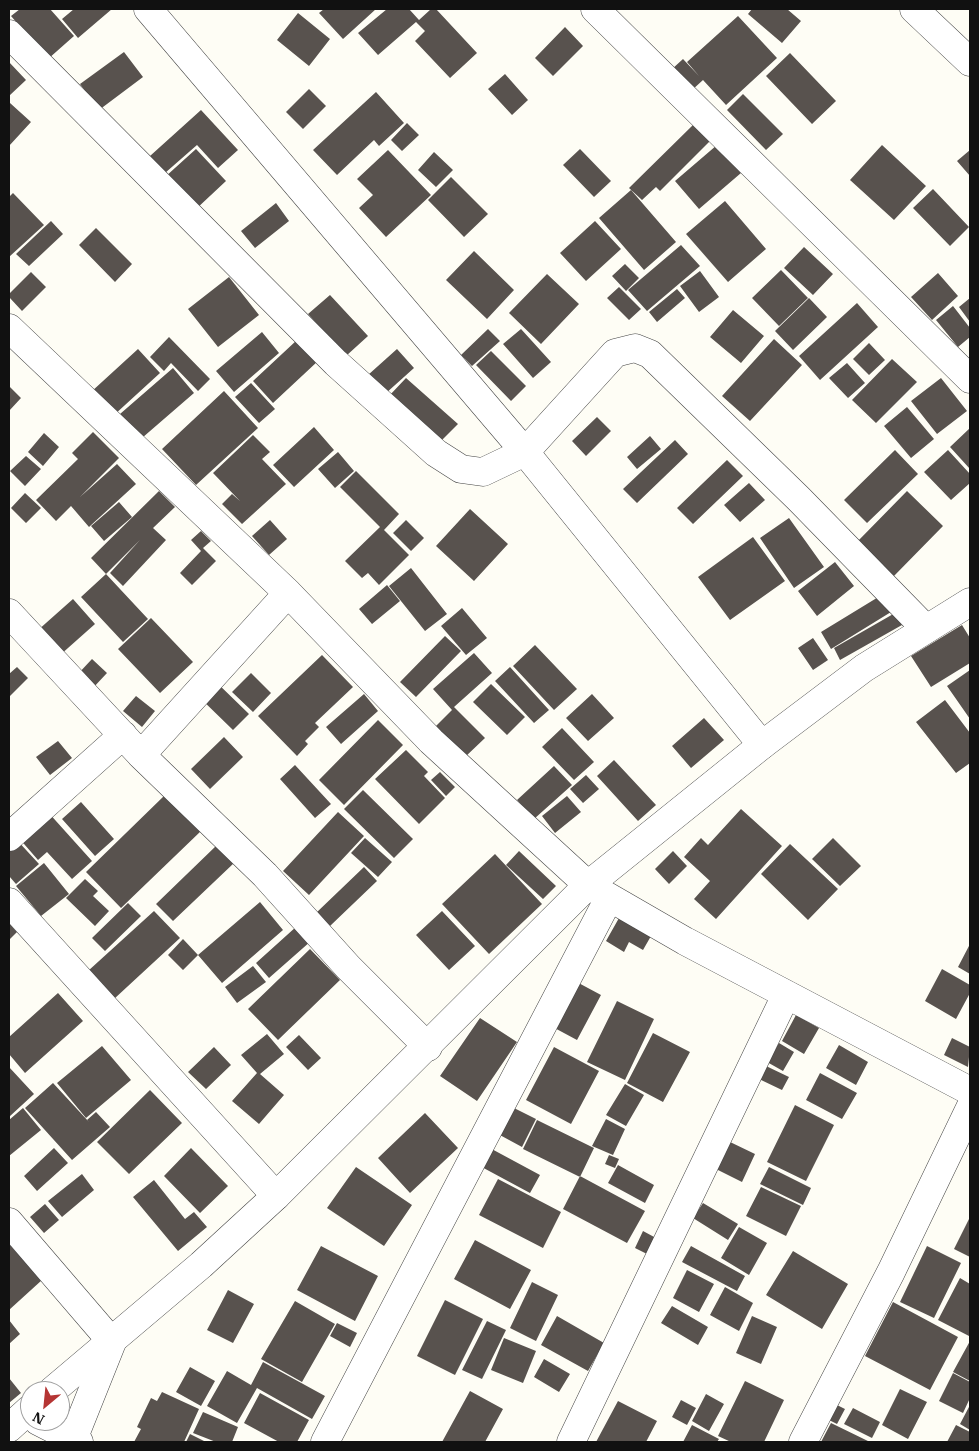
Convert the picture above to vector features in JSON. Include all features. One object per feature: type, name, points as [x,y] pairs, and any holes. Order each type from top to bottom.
[{"type":"street","points":[[148,9],[525,452],[762,745]]},
{"type":"street","points":[[594,9],[970,379]]},
{"type":"street","points":[[914,9],[970,62]]},
{"type":"street","points":[[9,34],[336,363],[436,452],[461,469],[483,472],[525,452],[615,353],[635,348],[650,354],[799,498],[926,629]]},
{"type":"street","points":[[9,328],[288,593],[431,741],[598,892],[786,995],[970,1091]]},
{"type":"street","points":[[141,755],[288,593]]},
{"type":"street","points":[[64,1381],[112,1342],[276,1196],[428,1047],[762,745],[864,668],[970,602]]},
{"type":"street","points":[[10,617],[141,755],[265,875],[348,967],[428,1047]]},
{"type":"street","points":[[9,837],[123,735]]},
{"type":"street","points":[[325,1442],[598,892]]},
{"type":"street","points":[[9,902],[276,1196]]},
{"type":"street","points":[[571,1442],[786,995]]},
{"type":"street","points":[[803,1442],[891,1272],[970,1108]]},
{"type":"street","points":[[9,1222],[112,1342]]},
{"type":"street","points":[[54,1431],[75,1441],[112,1342]]},
{"type":"building","points":[[20,9],[50,9],[74,36],[48,59],[11,16]]},
{"type":"building","points":[[74,9],[112,9],[78,38],[62,19]]},
{"type":"building","points":[[324,9],[376,9],[343,39],[319,13]]},
{"type":"building","points":[[387,9],[409,9],[419,20],[431,9],[436,9],[477,53],[450,78],[415,41],[425,31],[416,22],[378,55],[358,33]]},
{"type":"building","points":[[752,9],[787,9],[801,21],[782,43],[748,14]]},
{"type":"building","points":[[298,13],[330,39],[309,66],[277,40]]},
{"type":"building","points":[[738,16],[777,58],[726,105],[703,80],[691,91],[671,70],[683,59],[699,76],[687,62]]},
{"type":"building","points":[[565,27],[583,46],[553,76],[535,58]]},
{"type":"building","points":[[124,52],[143,77],[99,110],[80,84]]},
{"type":"building","points":[[790,53],[836,101],[812,124],[766,76]]},
{"type":"building","points":[[9,62],[26,80],[9,96]]},
{"type":"building","points":[[505,74],[528,100],[512,115],[488,89]]},
{"type":"building","points":[[309,89],[326,106],[303,129],[286,112]]},
{"type":"building","points":[[376,92],[404,123],[379,146],[374,140],[337,175],[313,150]]},
{"type":"building","points":[[743,94],[783,134],[766,150],[727,110]]},
{"type":"building","points":[[9,104],[31,122],[9,146]]},
{"type":"building","points":[[201,110],[238,150],[218,168],[197,145],[165,173],[150,156]]},
{"type":"building","points":[[407,123],[419,135],[402,151],[391,140]]},
{"type":"building","points":[[694,124],[711,140],[660,191],[656,187],[642,200],[629,188]]},
{"type":"building","points":[[717,145],[741,173],[699,209],[675,181]]},
{"type":"building","points":[[882,145],[926,186],[894,220],[850,180]]},
{"type":"building","points":[[196,149],[226,181],[195,210],[165,177]]},
{"type":"building","points":[[580,149],[611,181],[594,197],[563,165]]},
{"type":"building","points":[[388,150],[431,195],[386,237],[359,208],[373,195],[357,179]]},
{"type":"building","points":[[970,150],[970,176],[957,161]]},
{"type":"building","points":[[434,152],[453,170],[436,187],[418,170]]},
{"type":"building","points":[[451,177],[488,214],[464,237],[428,200]]},
{"type":"building","points":[[933,189],[969,227],[950,246],[913,208]]},
{"type":"building","points":[[631,190],[676,242],[644,270],[599,218]]},
{"type":"building","points":[[13,193],[44,225],[9,257],[9,197]]},
{"type":"building","points":[[725,201],[766,249],[728,282],[686,234]]},
{"type":"building","points":[[276,203],[289,221],[255,248],[241,231]]},
{"type":"building","points":[[51,221],[63,234],[29,266],[16,254]]},
{"type":"building","points":[[595,221],[621,249],[586,281],[560,253]]},
{"type":"building","points":[[96,228],[132,264],[115,282],[79,245]]},
{"type":"building","points":[[681,245],[700,266],[647,311],[628,290]]},
{"type":"building","points":[[804,247],[833,274],[813,295],[784,268]]},
{"type":"building","points":[[474,251],[514,290],[487,319],[446,280]]},
{"type":"building","points":[[625,264],[639,278],[626,291],[612,276]]},
{"type":"building","points":[[781,270],[808,298],[779,326],[752,298]]},
{"type":"building","points":[[700,271],[719,297],[699,312],[680,286]]},
{"type":"building","points":[[31,272],[46,287],[22,311],[9,297],[9,294]]},
{"type":"building","points":[[938,273],[958,296],[932,320],[911,297]]},
{"type":"building","points":[[547,274],[579,304],[541,344],[509,313]]},
{"type":"building","points":[[229,277],[259,315],[218,347],[188,309]]},
{"type":"building","points":[[619,287],[641,309],[629,320],[607,298]]},
{"type":"building","points":[[677,289],[685,298],[657,322],[649,312]]},
{"type":"building","points":[[330,295],[368,336],[346,356],[308,314]]},
{"type":"building","points":[[809,298],[827,317],[793,350],[775,331]]},
{"type":"building","points":[[970,298],[970,322],[959,307]]},
{"type":"building","points":[[857,303],[878,327],[820,380],[799,356]]},
{"type":"building","points":[[953,306],[970,328],[970,337],[958,347],[936,320]]},
{"type":"building","points":[[733,310],[764,336],[741,363],[710,337]]},
{"type":"building","points":[[488,329],[500,341],[472,366],[461,355]]},
{"type":"building","points":[[521,329],[551,362],[533,378],[503,344]]},
{"type":"building","points":[[262,332],[279,353],[234,392],[216,371]]},
{"type":"building","points":[[169,337],[210,379],[198,391],[171,363],[164,371],[150,357]]},
{"type":"building","points":[[774,339],[802,365],[750,421],[722,396]]},
{"type":"building","points":[[297,340],[318,361],[273,403],[253,381]]},
{"type":"building","points":[[869,343],[885,360],[869,375],[853,359]]},
{"type":"building","points":[[138,349],[160,373],[113,416],[91,392]]},
{"type":"building","points":[[397,349],[414,368],[385,394],[368,375]]},
{"type":"building","points":[[491,351],[526,386],[511,401],[476,365]]},
{"type":"building","points":[[892,359],[917,382],[876,423],[852,400]]},
{"type":"building","points":[[847,363],[865,383],[848,398],[829,378]]},
{"type":"building","points":[[173,368],[194,393],[142,438],[120,414]]},
{"type":"building","points":[[406,378],[458,424],[440,442],[389,396]]},
{"type":"building","points":[[941,378],[967,411],[937,434],[911,401]]},
{"type":"building","points":[[251,383],[275,409],[259,423],[235,397]]},
{"type":"building","points":[[9,386],[21,398],[9,411]]},
{"type":"building","points":[[224,391],[258,428],[196,485],[162,449]]},
{"type":"building","points":[[907,407],[934,439],[911,458],[884,426]]},
{"type":"building","points":[[597,417],[611,431],[586,456],[572,441]]},
{"type":"building","points":[[314,427],[334,450],[294,487],[273,465]]},
{"type":"building","points":[[970,428],[970,469],[950,447]]},
{"type":"building","points":[[93,432],[119,458],[80,497],[117,464],[136,484],[89,527],[71,506],[56,521],[36,500],[78,459],[72,453]]},
{"type":"building","points":[[44,433],[59,447],[43,466],[28,452]]},
{"type":"building","points":[[253,435],[270,452],[262,459],[286,484],[242,524],[222,504],[232,494],[240,501],[213,473]]},
{"type":"building","points":[[650,436],[661,449],[637,469],[627,457]]},
{"type":"building","points":[[675,440],[688,454],[637,503],[623,489]]},
{"type":"building","points":[[895,450],[918,474],[867,523],[844,500]]},
{"type":"building","points":[[948,450],[970,474],[970,483],[951,500],[924,472]]},
{"type":"building","points":[[338,452],[354,471],[335,488],[318,469]]},
{"type":"building","points":[[26,456],[41,469],[25,486],[10,471]]},
{"type":"building","points":[[727,460],[743,476],[693,524],[677,508]]},
{"type":"building","points":[[356,471],[399,514],[384,530],[409,555],[379,585],[368,573],[362,578],[345,561],[380,527],[340,487]]},
{"type":"building","points":[[749,483],[765,500],[740,522],[724,505]]},
{"type":"building","points":[[159,491],[175,507],[153,528],[166,540],[123,586],[110,573],[140,540],[106,574],[91,558]]},
{"type":"building","points":[[907,491],[943,526],[893,577],[857,542]]},
{"type":"building","points":[[25,493],[41,508],[26,523],[11,508]]},
{"type":"building","points":[[119,502],[132,517],[104,541],[91,526]]},
{"type":"building","points":[[470,509],[508,544],[474,581],[436,546]]},
{"type":"building","points":[[789,518],[824,567],[794,588],[760,538]]},
{"type":"building","points":[[270,520],[287,539],[269,555],[252,536]]},
{"type":"building","points":[[406,520],[424,538],[411,551],[393,533]]},
{"type":"building","points":[[201,531],[211,541],[203,548],[216,561],[192,585],[180,573],[201,551],[191,540]]},
{"type":"building","points":[[753,537],[785,581],[730,620],[698,577]]},
{"type":"building","points":[[835,562],[854,586],[817,616],[798,591]]},
{"type":"building","points":[[411,568],[447,614],[425,631],[389,586]]},
{"type":"building","points":[[106,574],[148,619],[123,642],[81,597]]},
{"type":"building","points":[[387,585],[400,601],[372,624],[359,609]]},
{"type":"building","points":[[880,596],[891,612],[831,649],[821,632]]},
{"type":"building","points":[[73,599],[95,624],[59,656],[37,631]]},
{"type":"building","points":[[462,608],[487,638],[466,655],[441,626]]},
{"type":"building","points":[[895,613],[902,625],[840,660],[834,648]]},
{"type":"building","points":[[151,618],[193,662],[160,693],[118,649]]},
{"type":"building","points":[[962,625],[970,638],[970,663],[931,687],[911,656]]},
{"type":"building","points":[[445,636],[461,651],[416,697],[400,682]]},
{"type":"building","points":[[813,638],[828,660],[813,670],[798,648]]},
{"type":"building","points":[[535,645],[577,689],[554,710],[513,666]]},
{"type":"building","points":[[474,653],[492,673],[454,707],[485,738],[464,758],[434,728],[452,710],[433,689]]},
{"type":"building","points":[[322,655],[353,687],[315,723],[319,727],[305,741],[308,744],[297,756],[258,716]]},
{"type":"building","points":[[92,659],[107,673],[92,689],[77,675]]},
{"type":"building","points":[[17,667],[28,678],[9,697],[9,674]]},
{"type":"building","points":[[510,667],[549,710],[534,723],[495,681]]},
{"type":"building","points":[[970,670],[970,719],[947,686]]},
{"type":"building","points":[[251,673],[271,693],[253,712],[232,692]]},
{"type":"building","points":[[212,678],[249,714],[233,730],[196,694]]},
{"type":"building","points":[[491,684],[525,717],[507,735],[473,702]]},
{"type":"building","points":[[364,694],[378,711],[341,744],[326,727]]},
{"type":"building","points":[[592,694],[614,718],[588,741],[566,718]]},
{"type":"building","points":[[136,696],[155,711],[142,727],[123,711]]},
{"type":"building","points":[[945,700],[970,733],[970,763],[956,773],[916,722]]},
{"type":"building","points":[[704,718],[724,740],[691,768],[672,746]]},
{"type":"building","points":[[378,720],[403,745],[344,805],[319,780]]},
{"type":"building","points":[[562,728],[594,762],[574,780],[542,747]]},
{"type":"building","points":[[224,737],[243,757],[210,789],[191,769]]},
{"type":"building","points":[[58,741],[72,758],[50,775],[36,757]]},
{"type":"building","points":[[406,750],[428,772],[424,776],[445,798],[419,824],[375,779]]},
{"type":"building","points":[[614,760],[656,805],[638,821],[597,776]]},
{"type":"building","points":[[295,765],[331,804],[315,818],[280,779]]},
{"type":"building","points":[[554,766],[572,785],[534,819],[517,800]]},
{"type":"building","points":[[440,772],[455,787],[446,796],[431,780]]},
{"type":"building","points":[[586,775],[599,789],[583,803],[570,789]]},
{"type":"building","points":[[363,790],[413,839],[394,858],[344,809]]},
{"type":"building","points":[[165,795],[201,831],[121,908],[86,872]]},
{"type":"building","points":[[567,796],[581,812],[555,833],[542,816]]},
{"type":"building","points":[[81,802],[114,839],[95,856],[62,819]]},
{"type":"building","points":[[741,809],[782,846],[716,919],[694,899],[710,881],[684,857],[701,838],[708,845]]},
{"type":"building","points":[[47,811],[92,861],[72,879],[47,852],[38,860],[18,837]]},
{"type":"building","points":[[338,812],[364,836],[309,895],[283,871]]},
{"type":"building","points":[[15,838],[39,864],[16,884],[9,876],[9,844]]},
{"type":"building","points":[[365,838],[392,862],[378,877],[351,853]]},
{"type":"building","points":[[833,838],[861,866],[840,886],[812,859]]},
{"type":"building","points":[[790,844],[838,889],[808,920],[761,874]]},
{"type":"building","points":[[217,845],[234,863],[173,921],[156,904]]},
{"type":"building","points":[[519,851],[556,886],[543,899],[506,865]]},
{"type":"building","points":[[673,851],[687,866],[669,884],[655,869]]},
{"type":"building","points":[[495,854],[542,904],[489,954],[442,904]]},
{"type":"building","points":[[44,863],[69,894],[41,916],[16,886]]},
{"type":"building","points":[[364,867],[377,881],[330,926],[316,913]]},
{"type":"building","points":[[85,879],[98,891],[93,896],[109,911],[95,926],[66,898]]},
{"type":"building","points":[[260,902],[283,930],[222,983],[198,955]]},
{"type":"building","points":[[128,903],[141,916],[105,951],[92,938]]},
{"type":"building","points":[[154,911],[180,938],[114,999],[88,971]]},
{"type":"building","points":[[442,911],[475,946],[449,970],[416,935]]},
{"type":"building","points":[[619,918],[651,936],[643,950],[629,942],[624,952],[606,941]]},
{"type":"building","points":[[9,923],[17,932],[9,940]]},
{"type":"building","points":[[297,926],[311,941],[269,978],[256,963]]},
{"type":"building","points":[[183,939],[198,955],[183,970],[168,955]]},
{"type":"building","points":[[970,944],[970,974],[958,967]]},
{"type":"building","points":[[310,949],[340,980],[278,1040],[248,1009]]},
{"type":"building","points":[[253,966],[266,982],[237,1003],[225,987]]},
{"type":"building","points":[[942,969],[970,985],[970,993],[956,1019],[925,1001]]},
{"type":"building","points":[[573,980],[601,995],[577,1040],[549,1025]]},
{"type":"building","points":[[58,993],[83,1021],[25,1073],[9,1054],[9,1037]]},
{"type":"building","points":[[617,1001],[654,1019],[625,1080],[587,1062]]},
{"type":"building","points":[[796,1015],[819,1028],[804,1054],[782,1041]]},
{"type":"building","points":[[480,1018],[517,1042],[477,1101],[440,1076]]},
{"type":"building","points":[[653,1033],[690,1052],[663,1102],[627,1083]]},
{"type":"building","points":[[267,1034],[284,1054],[260,1074],[284,1095],[259,1124],[232,1101],[257,1073],[241,1055]]},
{"type":"building","points":[[299,1035],[321,1058],[308,1070],[286,1047]]},
{"type":"building","points":[[952,1038],[970,1047],[968,1067],[944,1055]]},
{"type":"building","points":[[779,1043],[794,1052],[783,1071],[767,1062]]},
{"type":"building","points":[[839,1045],[868,1062],[856,1085],[826,1068]]},
{"type":"building","points":[[102,1046],[131,1080],[86,1118],[57,1083]]},
{"type":"building","points":[[214,1047],[231,1065],[206,1089],[188,1072]]},
{"type":"building","points":[[554,1047],[599,1071],[571,1124],[526,1100]]},
{"type":"building","points":[[766,1066],[789,1077],[782,1090],[759,1079]]},
{"type":"building","points":[[9,1067],[34,1094],[9,1117]]},
{"type":"building","points":[[820,1073],[857,1093],[842,1119],[806,1100]]},
{"type":"building","points":[[53,1083],[87,1120],[96,1112],[110,1127],[72,1160],[25,1108]]},
{"type":"building","points":[[625,1084],[644,1095],[626,1126],[606,1115]]},
{"type":"building","points":[[150,1090],[182,1123],[129,1174],[97,1142]]},
{"type":"building","points":[[795,1105],[834,1125],[806,1181],[767,1162]]},
{"type":"building","points":[[512,1107],[536,1119],[522,1147],[498,1134]]},
{"type":"building","points":[[23,1108],[41,1130],[9,1156],[9,1120]]},
{"type":"building","points":[[425,1113],[458,1148],[410,1193],[378,1158]]},
{"type":"building","points":[[606,1119],[625,1129],[613,1155],[592,1146]]},
{"type":"building","points":[[537,1120],[594,1148],[580,1177],[523,1149]]},
{"type":"building","points":[[728,1141],[755,1154],[742,1182],[714,1168]]},
{"type":"building","points":[[488,1147],[540,1175],[530,1193],[478,1165]]},
{"type":"building","points":[[54,1148],[68,1163],[37,1191],[24,1176]]},
{"type":"building","points":[[191,1148],[228,1186],[200,1213],[164,1176]]},
{"type":"building","points":[[609,1155],[619,1159],[615,1168],[605,1164]]},
{"type":"building","points":[[618,1165],[654,1185],[645,1203],[608,1183]]},
{"type":"building","points":[[356,1167],[412,1205],[384,1246],[327,1208]]},
{"type":"building","points":[[769,1167],[811,1188],[803,1205],[760,1184]]},
{"type":"building","points":[[82,1174],[94,1190],[62,1217],[48,1201]]},
{"type":"building","points":[[580,1176],[645,1211],[627,1243],[563,1209]]},
{"type":"building","points":[[498,1179],[561,1212],[543,1248],[479,1215]]},
{"type":"building","points":[[154,1180],[185,1219],[194,1212],[207,1227],[178,1251],[133,1197]]},
{"type":"building","points":[[761,1187],[801,1206],[786,1236],[746,1216]]},
{"type":"building","points":[[703,1203],[738,1224],[728,1240],[693,1218]]},
{"type":"building","points":[[45,1204],[59,1220],[44,1233],[30,1217]]},
{"type":"building","points":[[970,1217],[970,1257],[954,1249]]},
{"type":"building","points":[[739,1227],[767,1243],[749,1275],[721,1258]]},
{"type":"building","points":[[643,1231],[656,1238],[647,1254],[635,1248]]},
{"type":"building","points":[[475,1240],[531,1270],[510,1309],[454,1279]]},
{"type":"building","points":[[9,1244],[42,1280],[9,1310]]},
{"type":"building","points":[[321,1246],[378,1276],[355,1321],[297,1290]]},
{"type":"building","points":[[691,1246],[745,1276],[737,1291],[682,1262]]},
{"type":"building","points":[[927,1246],[961,1263],[934,1318],[900,1302]]},
{"type":"building","points":[[793,1251],[848,1284],[822,1329],[766,1295]]},
{"type":"building","points":[[687,1270],[714,1284],[699,1312],[673,1298]]},
{"type":"building","points":[[960,1278],[970,1284],[969,1336],[938,1320]]},
{"type":"building","points":[[532,1282],[558,1295],[536,1341],[510,1328]]},
{"type":"building","points":[[725,1287],[753,1303],[739,1331],[710,1315]]},
{"type":"building","points":[[228,1290],[254,1304],[233,1343],[207,1330]]},
{"type":"building","points":[[445,1300],[483,1319],[455,1375],[417,1356]]},
{"type":"building","points":[[295,1301],[335,1324],[302,1382],[261,1359]]},
{"type":"building","points":[[893,1302],[958,1337],[930,1390],[865,1356]]},
{"type":"building","points":[[672,1306],[708,1327],[698,1345],[661,1323]]},
{"type":"building","points":[[557,1316],[604,1343],[588,1371],[541,1345]]},
{"type":"building","points":[[752,1316],[777,1327],[761,1364],[736,1353]]},
{"type":"building","points":[[9,1320],[20,1334],[9,1344]]},
{"type":"building","points":[[487,1321],[506,1330],[482,1379],[462,1370]]},
{"type":"building","points":[[337,1323],[357,1333],[350,1347],[330,1336]]},
{"type":"building","points":[[504,1338],[536,1351],[523,1383],[491,1370]]},
{"type":"building","points":[[970,1341],[970,1381],[953,1372]]},
{"type":"building","points":[[544,1359],[570,1374],[559,1392],[534,1377]]},
{"type":"building","points":[[263,1362],[325,1396],[312,1419],[257,1388],[237,1423],[207,1406],[227,1371],[251,1385]]},
{"type":"building","points":[[190,1367],[215,1381],[201,1406],[176,1392]]},
{"type":"building","points":[[953,1373],[970,1382],[970,1398],[963,1413],[939,1401]]},
{"type":"building","points":[[9,1378],[20,1394],[9,1403]]},
{"type":"building","points":[[745,1381],[784,1400],[764,1442],[731,1442],[718,1436]]},
{"type":"building","points":[[900,1389],[927,1402],[908,1439],[882,1425]]},
{"type":"building","points":[[470,1391],[503,1409],[485,1442],[442,1442]]},
{"type":"building","points":[[162,1392],[199,1409],[184,1442],[134,1442],[141,1429],[137,1427],[151,1398],[157,1401]]},
{"type":"building","points":[[260,1393],[309,1420],[297,1442],[279,1442],[244,1423]]},
{"type":"building","points":[[706,1394],[724,1404],[709,1431],[692,1421]]},
{"type":"building","points":[[681,1400],[696,1408],[687,1425],[672,1417]]},
{"type":"building","points":[[618,1401],[657,1421],[646,1442],[596,1442]]},
{"type":"building","points":[[835,1404],[845,1409],[837,1424],[827,1419]]},
{"type":"building","points":[[970,1405],[970,1430],[960,1424]]},
{"type":"building","points":[[853,1408],[880,1422],[872,1438],[844,1424]]},
{"type":"building","points":[[203,1412],[238,1427],[232,1442],[216,1442],[193,1433]]},
{"type":"building","points":[[831,1423],[870,1442],[821,1442]]},
{"type":"building","points":[[692,1425],[719,1439],[717,1442],[683,1442]]},
{"type":"building","points":[[956,1425],[970,1432],[970,1442],[947,1442]]},
{"type":"building","points":[[190,1434],[206,1442],[186,1442]]}]
